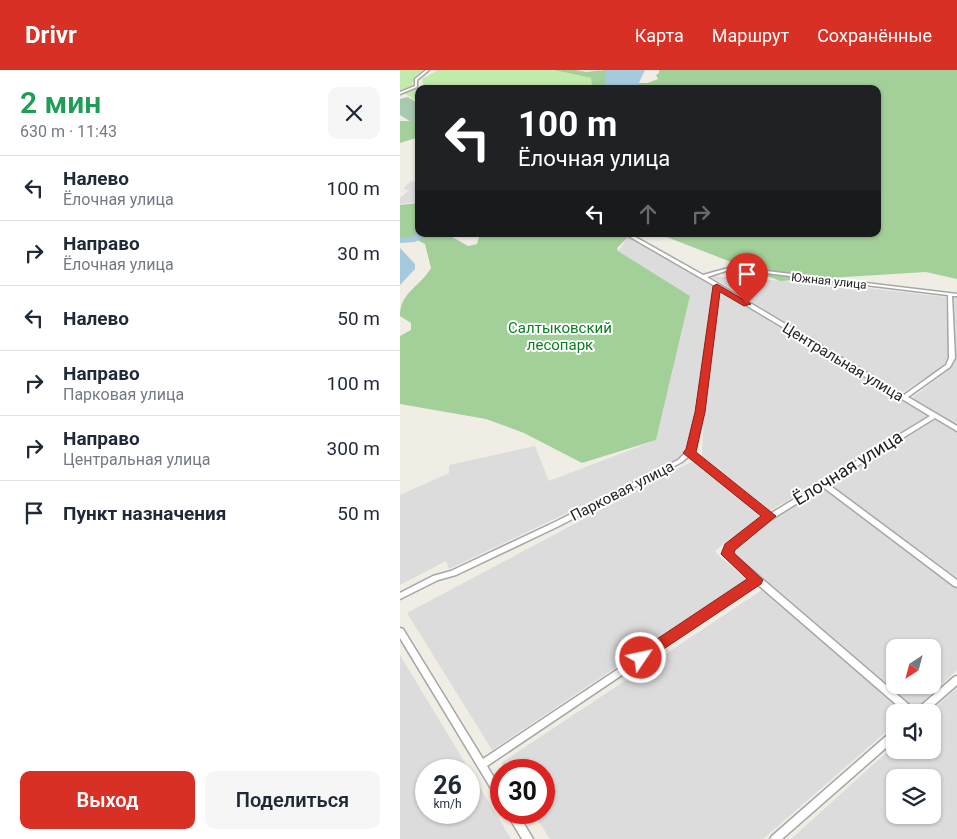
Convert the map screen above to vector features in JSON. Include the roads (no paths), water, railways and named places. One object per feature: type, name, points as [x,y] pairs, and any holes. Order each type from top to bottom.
[{"type":"street","points":[[416,85],[418,78],[428,70]]},
{"type":"street","points":[[400,93],[415,86]]},
{"type":"street","name":"Центральная улица","points":[[632,237],[703,277],[957,429]]},
{"type":"street","name":"Южная улица","points":[[703,277],[732,268],[957,295]]},
{"type":"street","name":"Парковая улица","points":[[400,596],[557,524],[680,461],[689,453],[700,412],[717,286]]},
{"type":"street","points":[[904,398],[948,366],[952,358],[950,295]]},
{"type":"street","name":"Ёлочная улица","points":[[757,580],[728,554],[729,548],[770,516],[934,416]]},
{"type":"street","points":[[689,453],[770,516]]},
{"type":"street","points":[[823,484],[957,584]]},
{"type":"street","points":[[481,765],[757,580],[902,704]]},
{"type":"street","points":[[400,631],[490,779]]},
{"type":"street","points":[[929,704],[957,680]]},
{"type":"street","points":[[775,839],[886,742]]},
{"type":"street","points":[[519,824],[528,839]]},
{"type":"water","points":[[606,70],[645,70],[638,85],[605,85]]},
{"type":"water","points":[[400,248],[415,264],[415,269],[400,285]]},
{"type":"waterway","points":[[400,240],[412,240],[418,237]]},
{"type":"park label","name":"Салтыковский лесопарк","points":[[560,336]]}]
